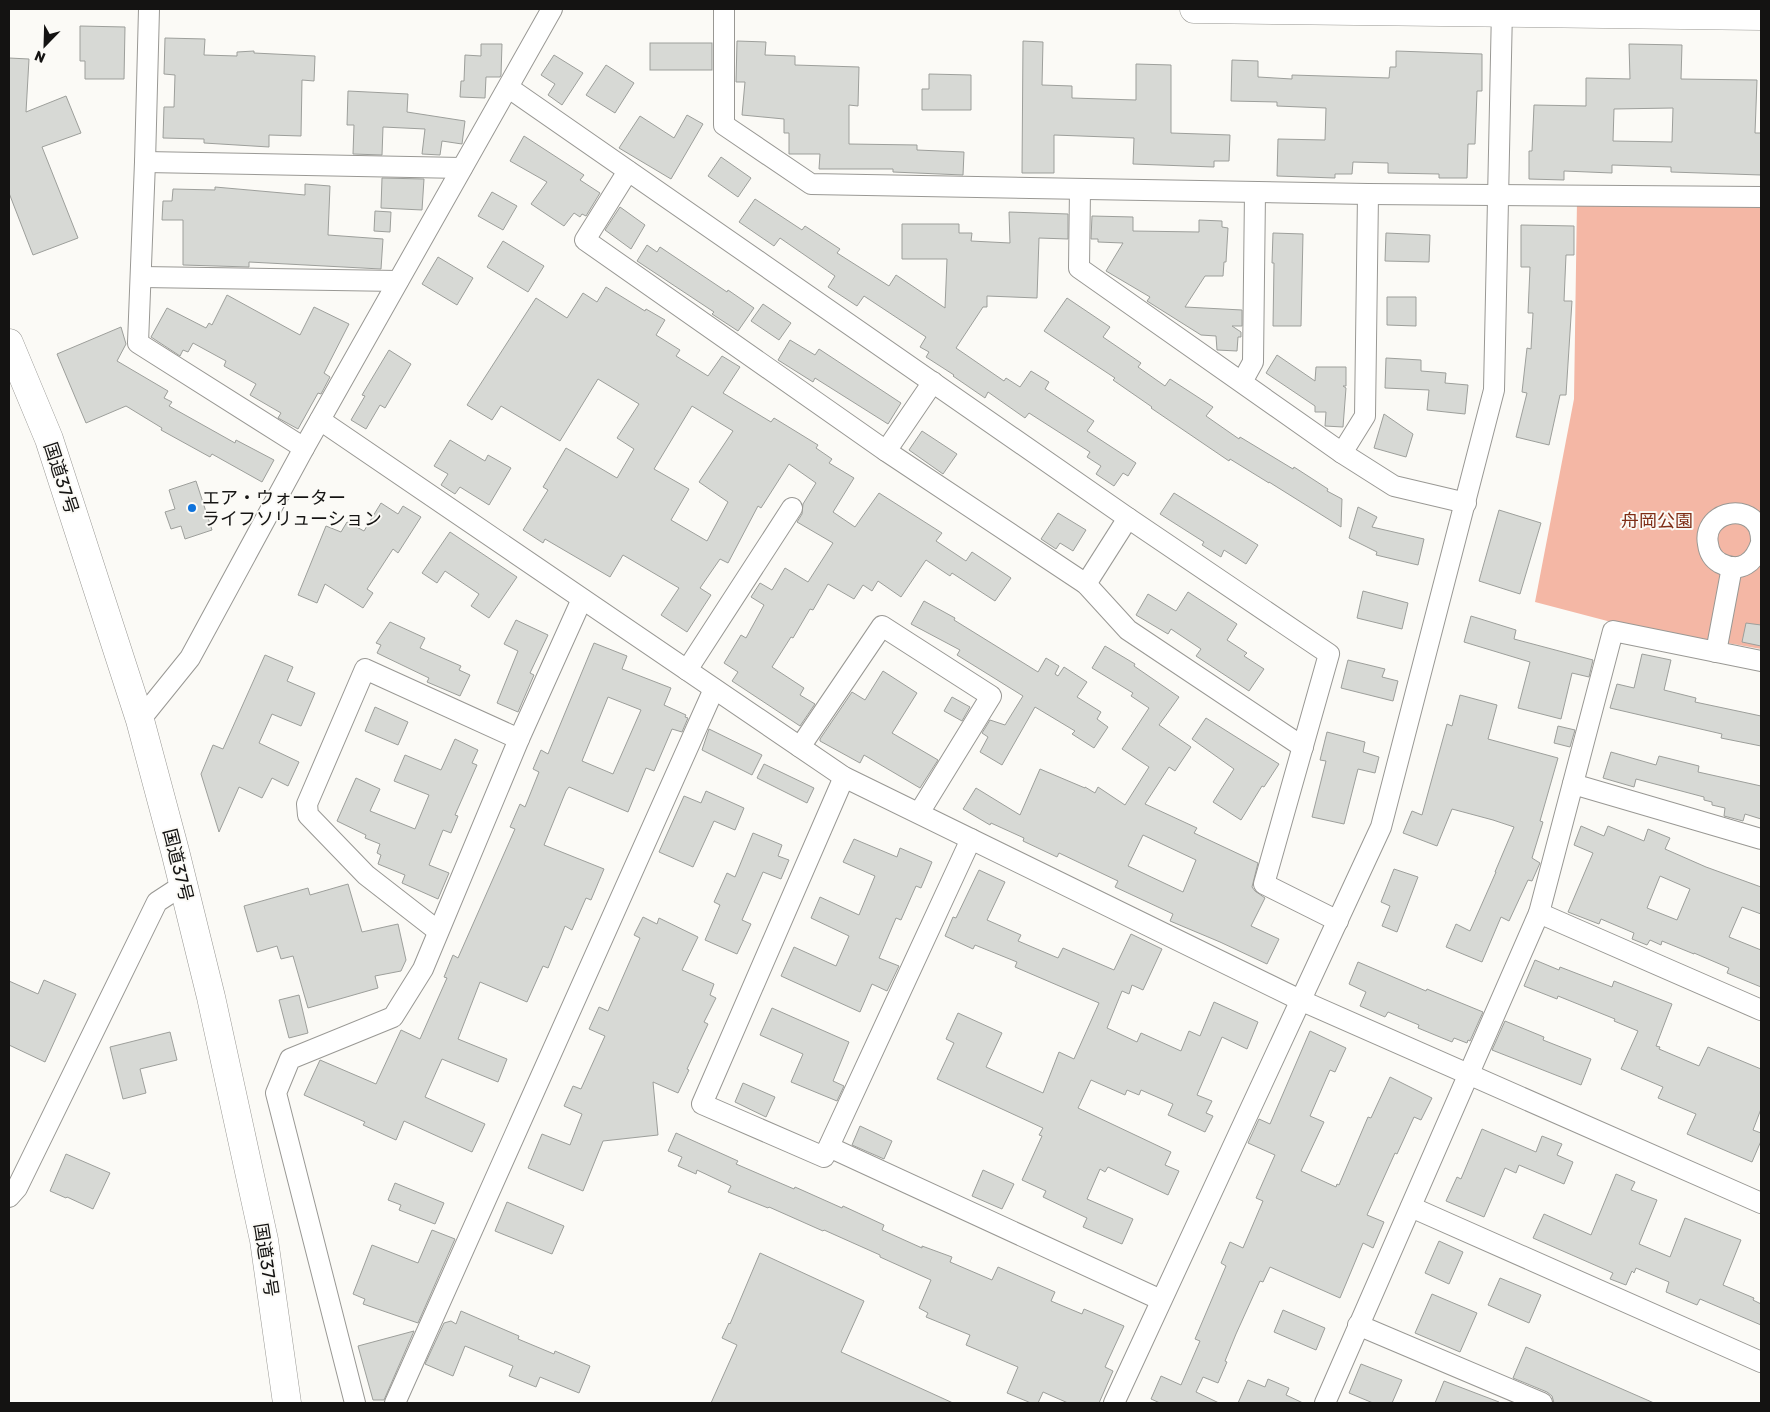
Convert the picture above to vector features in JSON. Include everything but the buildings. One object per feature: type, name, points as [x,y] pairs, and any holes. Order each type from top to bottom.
[{"type":"main road","points":[[1194,9],[1502,11],[1761,16]]},
{"type":"main road","name":"国道37号","points":[[9,343],[48,440],[140,720],[211,996],[264,1240],[287,1403]]},
{"type":"street","points":[[149,9],[142,277],[138,343],[304,448]]},
{"type":"street","points":[[140,720],[190,658],[304,448],[552,9]]},
{"type":"street","points":[[724,9],[724,125],[811,184],[1368,194],[1761,197]]},
{"type":"street","points":[[1114,1403],[1381,827],[1494,390],[1502,11]]},
{"type":"street","points":[[509,88],[1128,518],[1329,654],[1264,884],[1338,921]]},
{"type":"street","points":[[145,162],[462,168]]},
{"type":"street","points":[[628,171],[585,240],[886,451],[1086,584],[1128,630],[1303,747]]},
{"type":"street","points":[[1080,190],[1079,268],[1342,453],[1394,486],[1466,503]]},
{"type":"street","points":[[1242,382],[1252,362],[1255,192]]},
{"type":"street","points":[[1342,453],[1365,416],[1368,194]]},
{"type":"street","points":[[142,277],[398,281]]},
{"type":"street","points":[[886,451],[933,382]]},
{"type":"street","points":[[320,420],[844,777],[1300,1000],[1761,1203]]},
{"type":"street","points":[[687,670],[792,508]]},
{"type":"street","points":[[1736,512],[1750,518],[1759,528],[1761,541],[1757,556],[1746,565],[1732,567],[1719,563],[1709,552],[1707,538],[1712,525],[1722,515],[1736,512]]},
{"type":"street","points":[[1086,584],[1128,518]]},
{"type":"street","points":[[1716,652],[1732,567]]},
{"type":"street","points":[[355,1403],[276,1093],[290,1058],[393,1018],[423,969],[519,739],[582,599]]},
{"type":"street","points":[[800,747],[882,626],[991,696],[920,813]]},
{"type":"street","points":[[1325,1403],[1539,913],[1614,632],[1761,661]]},
{"type":"street","points":[[438,931],[366,874],[308,815],[308,804],[365,669],[519,739]]},
{"type":"street","points":[[395,1403],[714,689]]},
{"type":"street","points":[[844,777],[702,1104],[824,1157],[971,839]]},
{"type":"street","points":[[1573,784],[1761,839]]},
{"type":"street","points":[[9,1198],[17,1188],[157,902],[183,885]]},
{"type":"street","points":[[1539,913],[1761,1010]]},
{"type":"street","points":[[829,1148],[1161,1300]]},
{"type":"street","points":[[1411,1207],[1761,1362]]},
{"type":"street","points":[[1358,1325],[1542,1403]]},
{"type":"green space","name":"舟岡公園","points":[[1577,201],[1761,205],[1761,649],[1615,623],[1535,602],[1574,399]]},
{"type":"place","name":"エア・ウォーター ライフソリューション","points":[[192,508]]}]
